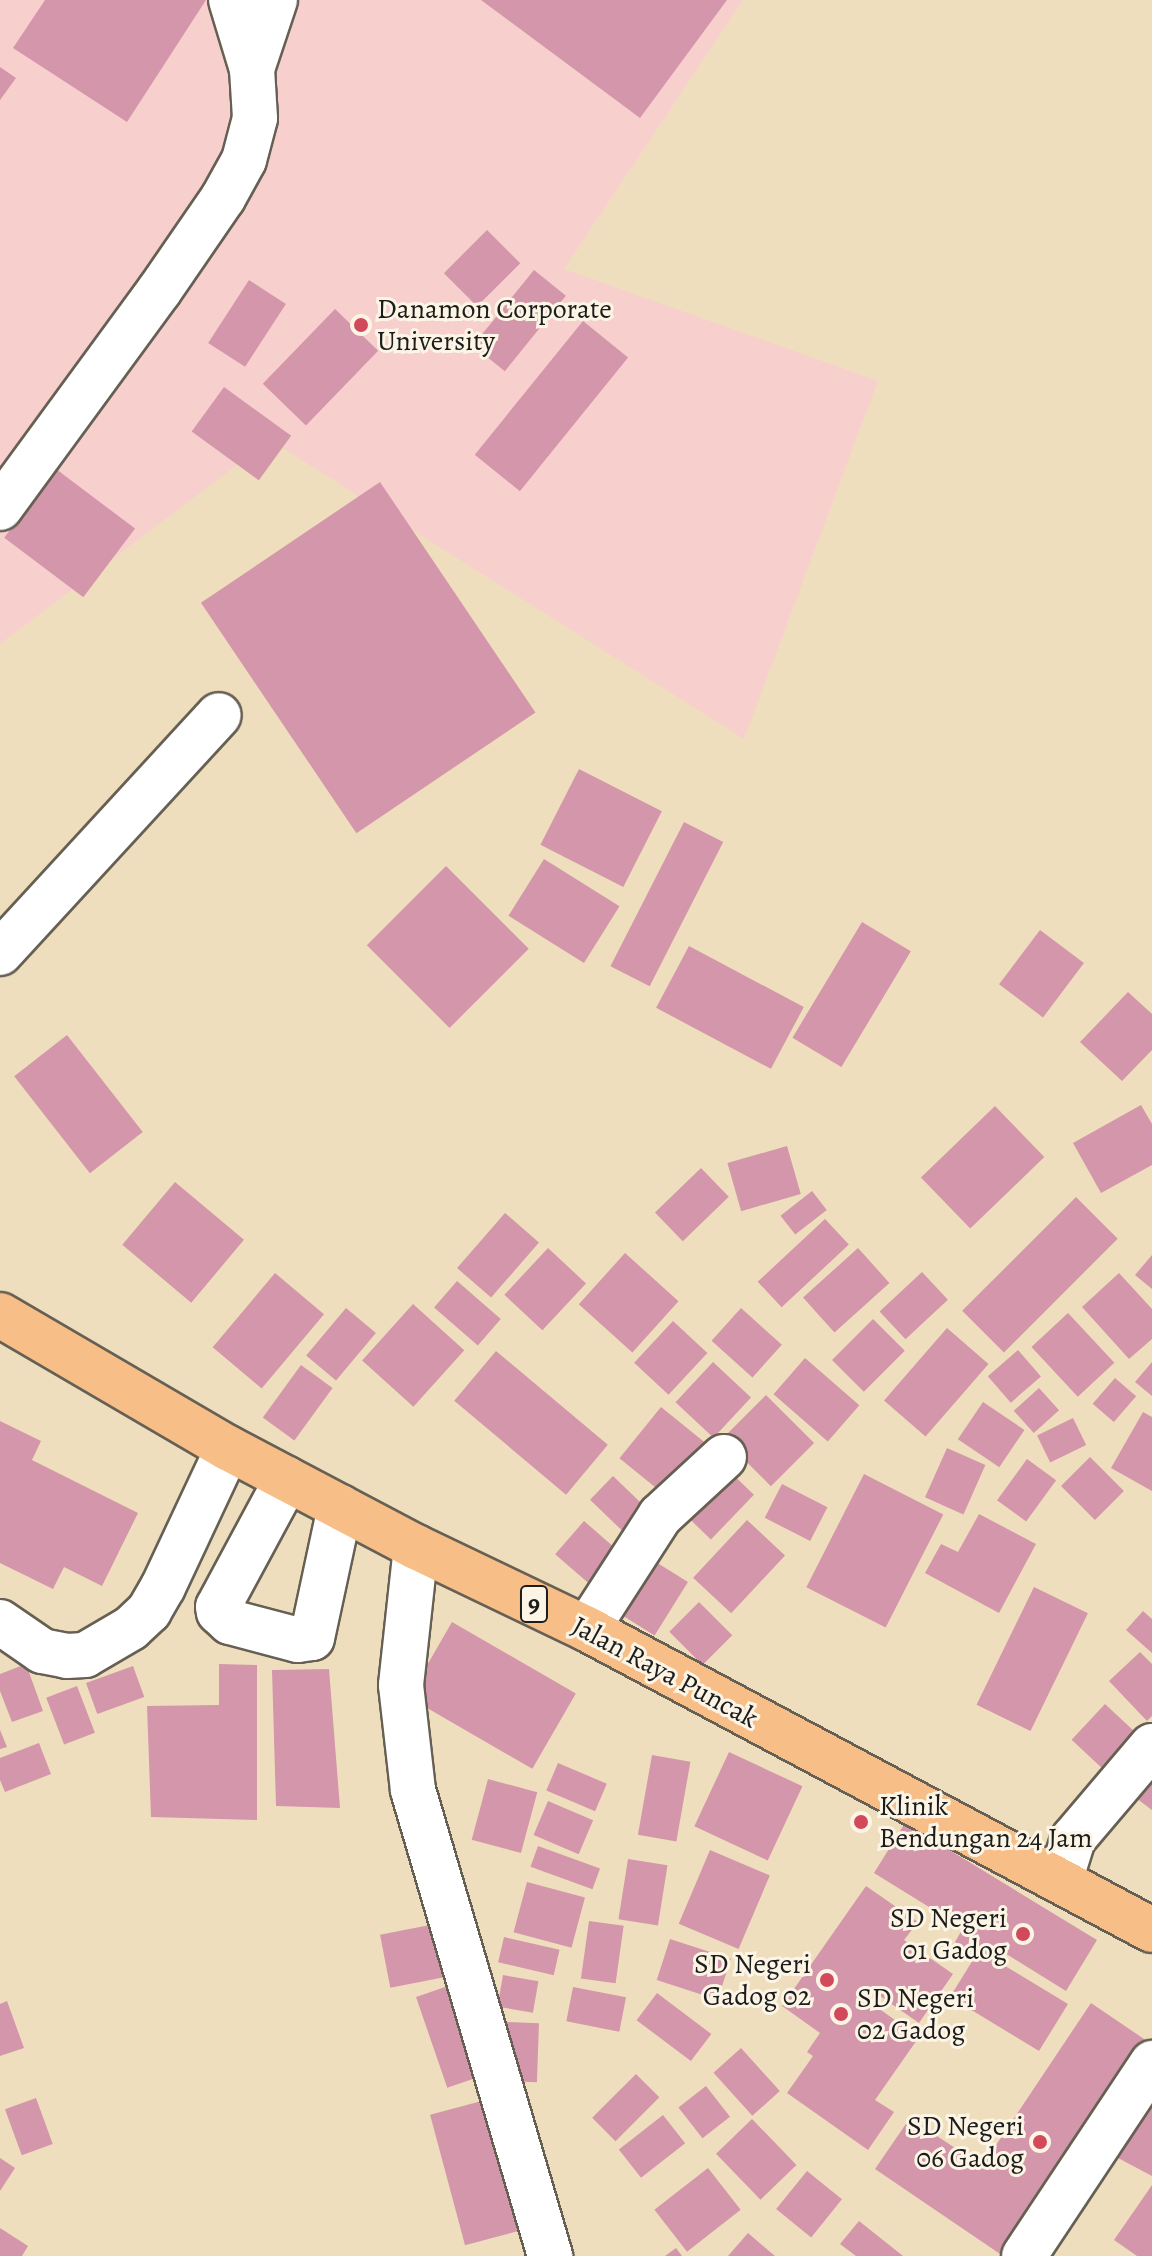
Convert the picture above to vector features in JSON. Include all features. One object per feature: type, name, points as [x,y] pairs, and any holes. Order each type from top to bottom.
[{"type":"highway","name":"Jalan Raya Puncak","points":[[3,1319],[228,1448],[416,1547],[587,1629],[1152,1930]]},
{"type":"street","points":[[0,508],[106,367],[223,198],[244,160],[255,118],[252,69],[231,0]]},
{"type":"street","points":[[252,69],[275,0]]},
{"type":"street","points":[[0,953],[219,715]]},
{"type":"street","points":[[0,1622],[42,1651],[67,1656],[85,1655],[131,1628],[149,1611],[163,1587],[228,1448]]},
{"type":"street","points":[[587,1629],[660,1516],[724,1457]]},
{"type":"street","points":[[287,1479],[218,1607],[230,1622],[298,1640],[312,1638],[340,1507]]},
{"type":"street","points":[[416,1547],[401,1685],[413,1790],[550,2256]]},
{"type":"street","points":[[1060,1881],[1073,1839],[1152,1746]]},
{"type":"street","points":[[1024,2256],[1152,2063]]},
{"type":"shaded area","name":"Danamon Corporate University","points":[[0,0],[743,0],[564,269],[878,381],[744,739],[270,440],[0,644]]},
{"type":"building","points":[[45,0],[206,0],[127,122],[13,48]]},
{"type":"building","points":[[481,0],[727,0],[640,118]]},
{"type":"building","points":[[0,67],[16,78],[0,100]]},
{"type":"building","points":[[487,230],[520,263],[477,306],[444,273]]},
{"type":"building","points":[[534,270],[566,296],[505,371],[473,345]]},
{"type":"building","points":[[249,280],[286,304],[245,367],[208,343]]},
{"type":"building","points":[[335,309],[378,351],[306,425],[263,384]]},
{"type":"building","points":[[583,321],[628,358],[520,491],[475,455]]},
{"type":"building","points":[[224,387],[291,436],[259,480],[192,431]]},
{"type":"building","points":[[56,469],[135,529],[83,597],[4,538]]},
{"type":"building","points":[[380,482],[535,712],[356,833],[201,603]]},
{"type":"building","points":[[579,769],[662,811],[623,887],[540,845]]},
{"type":"building","points":[[684,822],[723,842],[650,986],[610,966]]},
{"type":"building","points":[[544,859],[619,906],[584,963],[508,916]]},
{"type":"building","points":[[446,866],[529,949],[450,1028],[367,945]]},
{"type":"building","points":[[862,922],[911,951],[841,1067],[792,1038]]},
{"type":"building","points":[[1040,930],[1084,963],[1043,1017],[999,984]]},
{"type":"building","points":[[689,946],[804,1007],[771,1069],[656,1008]]},
{"type":"building","points":[[1128,992],[1152,1014],[1152,1050],[1122,1081],[1080,1042]]},
{"type":"building","points":[[67,1035],[143,1132],[90,1173],[14,1076]]},
{"type":"building","points":[[1141,1105],[1152,1124],[1152,1165],[1101,1193],[1073,1143]]},
{"type":"building","points":[[995,1106],[1044,1157],[970,1229],[921,1178]]},
{"type":"building","points":[[787,1146],[801,1194],[741,1211],[727,1163]]},
{"type":"building","points":[[701,1168],[729,1197],[683,1241],[655,1212]]},
{"type":"building","points":[[175,1182],[244,1240],[191,1303],[122,1245]]},
{"type":"building","points":[[812,1191],[827,1210],[795,1235],[780,1216]]},
{"type":"building","points":[[1076,1197],[1118,1239],[1004,1353],[962,1311]]},
{"type":"building","points":[[505,1213],[539,1243],[491,1298],[457,1268]]},
{"type":"building","points":[[825,1219],[849,1245],[782,1307],[758,1282]]},
{"type":"building","points":[[548,1248],[586,1283],[542,1330],[504,1295]]},
{"type":"building","points":[[858,1248],[889,1283],[834,1332],[803,1298]]},
{"type":"building","points":[[625,1253],[679,1301],[632,1352],[579,1304]]},
{"type":"building","points":[[1152,1255],[1152,1289],[1135,1275]]},
{"type":"building","points":[[922,1272],[948,1300],[905,1339],[880,1312]]},
{"type":"building","points":[[275,1273],[324,1314],[262,1388],[213,1347]]},
{"type":"building","points":[[1119,1273],[1152,1309],[1152,1339],[1129,1359],[1082,1307]]},
{"type":"building","points":[[457,1281],[501,1319],[478,1345],[434,1307]]},
{"type":"building","points":[[413,1304],[464,1350],[413,1407],[362,1360]]},
{"type":"building","points":[[346,1308],[376,1333],[336,1381],[306,1355]]},
{"type":"building","points":[[741,1308],[782,1345],[752,1378],[712,1341]]},
{"type":"building","points":[[1068,1313],[1114,1363],[1078,1397],[1031,1347]]},
{"type":"building","points":[[873,1319],[905,1351],[864,1392],[832,1360]]},
{"type":"building","points":[[673,1321],[707,1353],[668,1395],[634,1363]]},
{"type":"building","points":[[947,1328],[989,1364],[926,1437],[884,1400]]},
{"type":"building","points":[[1018,1350],[1041,1376],[1011,1403],[988,1376]]},
{"type":"building","points":[[496,1351],[608,1445],[566,1495],[454,1401]]},
{"type":"building","points":[[805,1358],[859,1405],[828,1441],[774,1394]]},
{"type":"building","points":[[713,1362],[751,1397],[714,1438],[675,1402]]},
{"type":"building","points":[[1152,1362],[1152,1396],[1135,1382]]},
{"type":"building","points":[[301,1365],[333,1388],[294,1441],[263,1418]]},
{"type":"building","points":[[1115,1378],[1136,1396],[1114,1422],[1093,1404]]},
{"type":"building","points":[[1039,1388],[1059,1410],[1034,1433],[1014,1411]]},
{"type":"building","points":[[766,1395],[814,1443],[771,1486],[723,1438]]},
{"type":"building","points":[[983,1402],[1024,1430],[999,1467],[958,1439]]},
{"type":"building","points":[[661,1407],[709,1446],[668,1497],[619,1458]]},
{"type":"building","points":[[1143,1412],[1152,1417],[1152,1491],[1111,1468]]},
{"type":"building","points":[[1073,1418],[1086,1445],[1050,1462],[1037,1436]]},
{"type":"building","points":[[0,1421],[41,1441],[32,1460],[138,1513],[102,1586],[64,1567],[53,1589],[0,1563]]},
{"type":"building","points":[[947,1448],[985,1465],[963,1514],[925,1497]]},
{"type":"building","points":[[1090,1457],[1124,1491],[1095,1520],[1061,1486]]},
{"type":"building","points":[[1027,1459],[1056,1480],[1026,1521],[997,1500]]},
{"type":"building","points":[[723,1465],[754,1495],[711,1539],[680,1510]]},
{"type":"building","points":[[864,1474],[943,1514],[886,1628],[806,1587]]},
{"type":"building","points":[[613,1476],[657,1518],[634,1542],[590,1500]]},
{"type":"building","points":[[782,1484],[827,1507],[810,1541],[765,1518]]},
{"type":"building","points":[[979,1514],[1036,1544],[999,1613],[925,1573],[941,1544],[958,1552]]},
{"type":"building","points":[[747,1520],[785,1555],[731,1613],[693,1578]]},
{"type":"building","points":[[584,1521],[621,1553],[592,1586],[555,1554]]},
{"type":"building","points":[[643,1554],[688,1582],[655,1636],[610,1607]]},
{"type":"building","points":[[1034,1587],[1088,1613],[1031,1731],[977,1705]]},
{"type":"building","points":[[699,1602],[732,1635],[703,1665],[669,1632]]},
{"type":"building","points":[[1143,1611],[1152,1619],[1152,1653],[1126,1630]]},
{"type":"building","points":[[452,1622],[576,1694],[532,1769],[409,1697]]},
{"type":"building","points":[[1140,1652],[1152,1664],[1152,1716],[1147,1721],[1109,1681]]},
{"type":"building","points":[[26,1664],[43,1711],[12,1722],[0,1691],[0,1674]]},
{"type":"building","points":[[219,1664],[257,1665],[257,1820],[151,1817],[147,1706],[219,1705]]},
{"type":"building","points":[[133,1666],[144,1697],[97,1714],[86,1683]]},
{"type":"building","points":[[329,1669],[340,1808],[276,1806],[272,1670]]},
{"type":"building","points":[[77,1686],[95,1733],[64,1745],[46,1698]]},
{"type":"building","points":[[1105,1704],[1143,1739],[1110,1775],[1072,1740]]},
{"type":"building","points":[[0,1730],[7,1747],[0,1749]]},
{"type":"building","points":[[39,1743],[51,1774],[5,1792],[0,1780],[0,1758]]},
{"type":"building","points":[[729,1752],[802,1786],[768,1861],[694,1826]]},
{"type":"building","points":[[652,1755],[690,1762],[676,1842],[638,1835]]},
{"type":"building","points":[[558,1763],[607,1784],[595,1811],[546,1791]]},
{"type":"building","points":[[1152,1770],[1152,1810],[1132,1795]]},
{"type":"building","points":[[488,1779],[537,1792],[521,1853],[472,1840]]},
{"type":"building","points":[[548,1801],[593,1820],[579,1854],[534,1835]]},
{"type":"building","name":"SD Negeri 01 Gadog","points":[[905,1823],[1097,1940],[1066,1991],[992,1945],[987,1955],[1068,2004],[1039,2051],[950,1997],[976,1955],[955,1942],[963,1928],[874,1873]]},
{"type":"building","points":[[538,1846],[600,1869],[592,1889],[530,1867]]},
{"type":"building","points":[[710,1850],[770,1875],[739,1949],[679,1924]]},
{"type":"building","points":[[628,1859],[668,1865],[658,1926],[618,1919]]},
{"type":"building","points":[[527,1882],[585,1898],[571,1948],[514,1932]]},
{"type":"building","name":"SD Negeri 02 Gadog","points":[[866,1886],[918,1922],[904,1940],[953,1974],[919,2023],[870,1989],[864,1998],[919,2037],[875,2100],[894,2112],[868,2150],[787,2093],[813,2056],[807,2052],[820,2033],[782,2006]]},
{"type":"building","points":[[589,1921],[624,1926],[616,1983],[581,1978]]},
{"type":"building","points":[[435,1924],[445,1977],[390,1988],[380,1935]]},
{"type":"building","points":[[504,1937],[560,1950],[554,1975],[498,1962]]},
{"type":"building","points":[[670,1939],[731,1959],[718,2000],[657,1980]]},
{"type":"building","points":[[503,1975],[538,1981],[533,2013],[497,2007]]},
{"type":"building","points":[[451,1985],[482,2076],[447,2088],[416,1997]]},
{"type":"building","points":[[573,1987],[626,1997],[619,2032],[566,2021]]},
{"type":"building","points":[[657,1993],[711,2034],[691,2061],[637,2020]]},
{"type":"building","points":[[7,2001],[24,2048],[0,2056],[0,2004]]},
{"type":"building","name":"SD Negeri 06 Gadog","points":[[1091,2003],[1150,2043],[1003,2256],[875,2169],[910,2118],[982,2166]]},
{"type":"building","points":[[505,2022],[539,2023],[537,2082],[503,2081]]},
{"type":"building","points":[[741,2048],[780,2091],[752,2116],[714,2073]]},
{"type":"building","points":[[636,2074],[659,2097],[615,2141],[592,2118]]},
{"type":"building","points":[[706,2086],[730,2117],[702,2138],[678,2108]]},
{"type":"building","points":[[36,2098],[53,2144],[22,2155],[5,2109]]},
{"type":"building","points":[[489,2099],[524,2229],[465,2245],[430,2115]]},
{"type":"building","points":[[1152,2100],[1152,2176],[1103,2150]]},
{"type":"building","points":[[663,2115],[685,2143],[641,2178],[619,2149]]},
{"type":"building","points":[[752,2119],[796,2165],[760,2200],[716,2154]]},
{"type":"building","points":[[0,2158],[15,2168],[0,2191]]},
{"type":"building","points":[[708,2168],[741,2210],[687,2252],[654,2210]]},
{"type":"building","points":[[807,2171],[842,2199],[811,2237],[776,2209]]},
{"type":"building","points":[[1152,2185],[1152,2256],[1137,2256],[1114,2240]]},
{"type":"building","points":[[859,2221],[903,2256],[856,2256],[840,2244]]},
{"type":"building","points":[[0,2228],[28,2246],[22,2256],[0,2256]]},
{"type":"building","points":[[748,2233],[775,2256],[728,2256]]},
{"type":"building","points":[[676,2248],[682,2256],[665,2256]]},
{"type":"place","name":"Danamon Corporate University","points":[[361,325]]},
{"type":"place","name":"Klinik Bendungan 24 Jam","points":[[861,1822]]},
{"type":"place","name":"SD Negeri 01 Gadog","points":[[1023,1934]]},
{"type":"place","name":"SD Negeri Gadog 02","points":[[827,1980]]},
{"type":"place","name":"SD Negeri 02 Gadog","points":[[841,2014]]},
{"type":"place","name":"SD Negeri 06 Gadog","points":[[1040,2142]]}]
